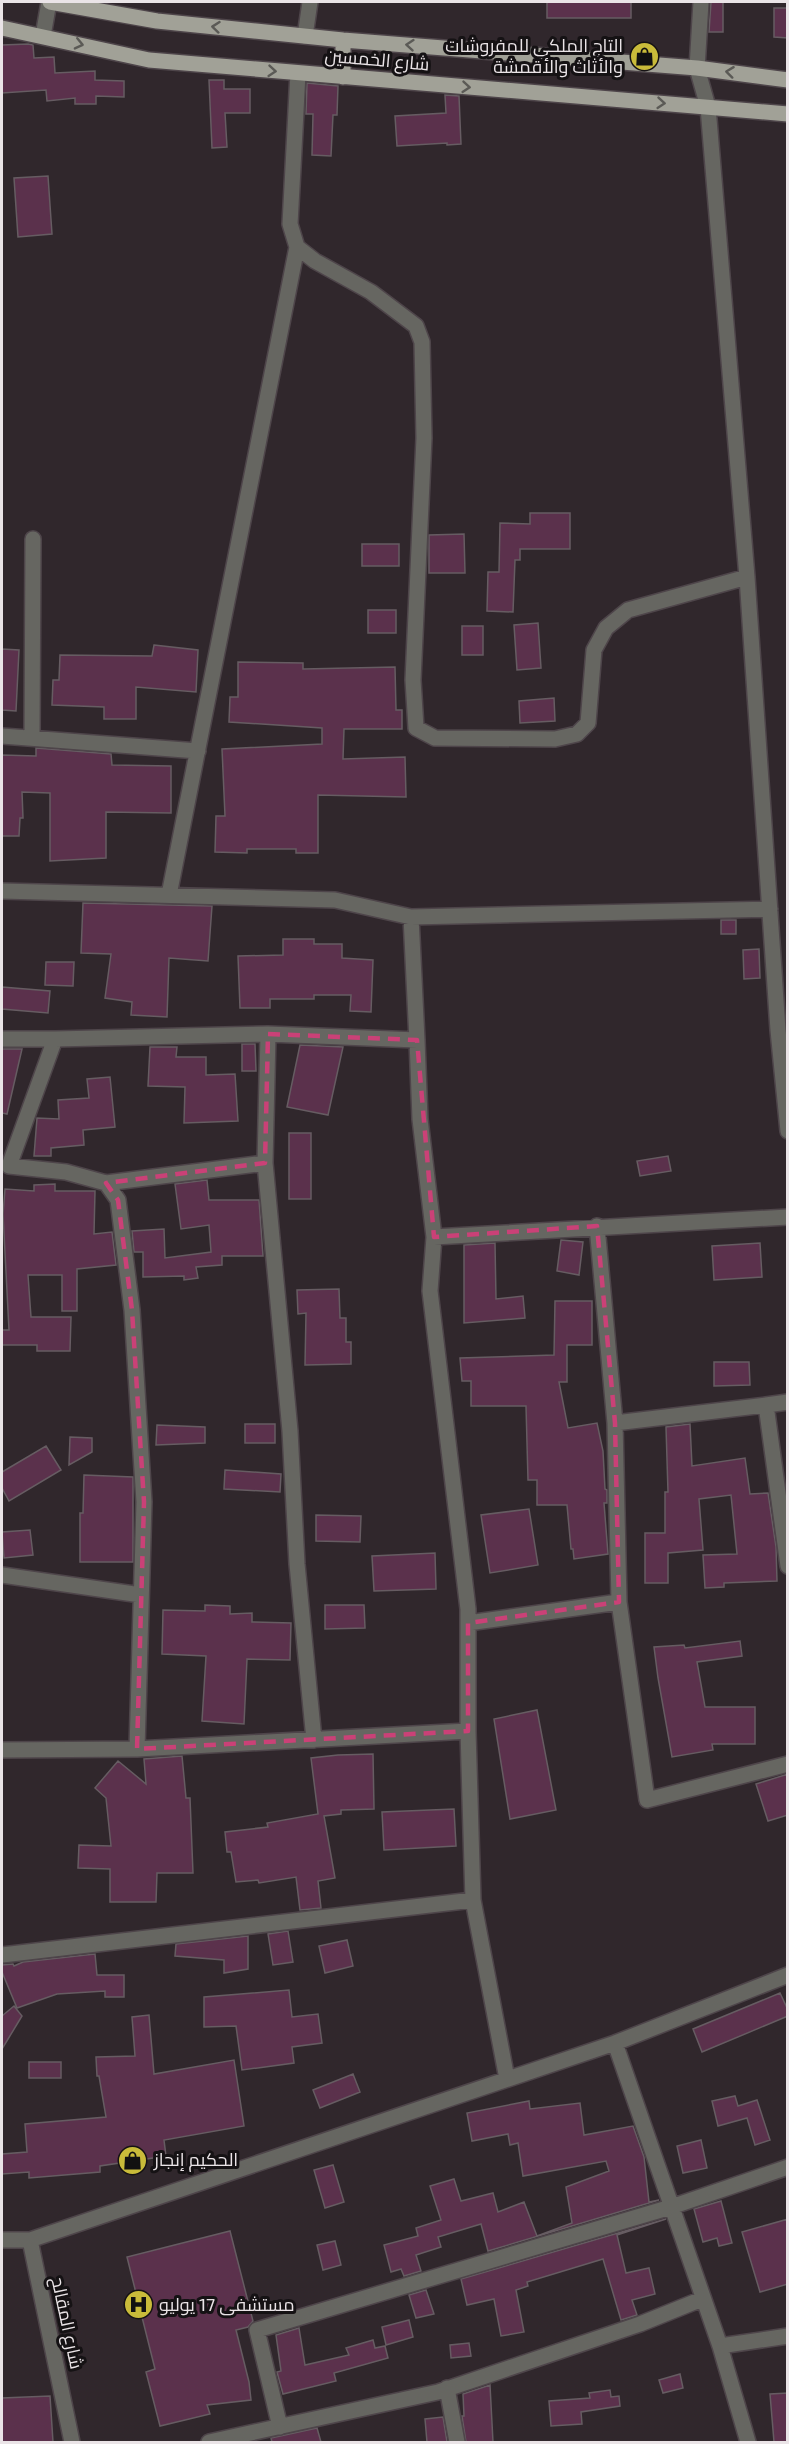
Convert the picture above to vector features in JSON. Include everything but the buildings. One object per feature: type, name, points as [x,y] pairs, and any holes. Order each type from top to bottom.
[{"type":"main road","name":"شارع الخمسين","points":[[49,2],[157,21],[343,40],[697,68],[788,80]]},
{"type":"main road","name":"شارع الخمسين","points":[[2,28],[149,60],[788,114]]},
{"type":"main road","points":[[343,40],[343,77]]},
{"type":"street","points":[[43,36],[49,2]]},
{"type":"street","points":[[305,36],[310,2]]},
{"type":"street","points":[[701,2],[697,68],[708,107],[747,577],[770,909],[783,1029],[788,1131]]},
{"type":"street","points":[[169,895],[297,247],[290,224],[298,74]]},
{"type":"street","points":[[297,247],[315,261],[371,292],[416,326],[422,342],[424,438],[413,680],[416,729],[435,738],[555,739],[577,734],[588,723],[594,650],[606,628],[628,610],[747,577]]},
{"type":"street","points":[[32,738],[33,538]]},
{"type":"street","points":[[2,736],[198,751]]},
{"type":"street","points":[[2,891],[335,900],[411,917],[770,909]]},
{"type":"street","points":[[411,917],[420,1119],[434,1237],[430,1291],[452,1461],[468,1623],[468,1731],[473,1900],[507,2079]]},
{"type":"street","points":[[2,1039],[268,1034],[417,1040]]},
{"type":"street","points":[[268,1034],[265,1163],[290,1431],[297,1564],[314,1740]]},
{"type":"street","points":[[55,1039],[5,1173],[66,1172],[106,1183],[265,1163]]},
{"type":"street","points":[[106,1183],[118,1200],[132,1310],[144,1502],[137,1749]]},
{"type":"street","points":[[434,1237],[788,1217]]},
{"type":"street","points":[[597,1226],[615,1423],[619,1602],[647,1800],[788,1764]]},
{"type":"street","points":[[615,1423],[788,1402]]},
{"type":"street","points":[[766,1405],[788,1566]]},
{"type":"street","points":[[2,1575],[141,1595]]},
{"type":"street","points":[[468,1623],[619,1602]]},
{"type":"street","points":[[2,1750],[137,1749],[468,1731]]},
{"type":"street","points":[[2,1955],[473,1900]]},
{"type":"street","points":[[2,2240],[30,2240],[615,2043],[788,1976]]},
{"type":"street","points":[[615,2043],[720,2346],[748,2442]]},
{"type":"street","points":[[280,2427],[257,2330],[671,2207],[788,2167]]},
{"type":"street","name":"شارع المقالح","points":[[30,2240],[72,2442]]},
{"type":"street","points":[[208,2442],[259,2437],[280,2427],[447,2388],[640,2324],[702,2299]]},
{"type":"street","points":[[720,2346],[788,2336]]},
{"type":"street","points":[[447,2388],[457,2442]]},
{"type":"highlighted area","points":[[268,1034],[417,1040],[434,1237],[597,1226],[615,1423],[619,1602],[468,1623],[468,1731],[137,1749],[144,1502],[132,1310],[118,1200],[106,1183],[265,1163]]},
{"type":"place","name":"التاج الملكي للمفروشات والأثاث والأقمشة","points":[[644,56]]},
{"type":"place","name":"الحكيم إنجاز","points":[[133,2160]]},
{"type":"place","name":"مستشفى 17 يوليو","points":[[138,2305]]}]
